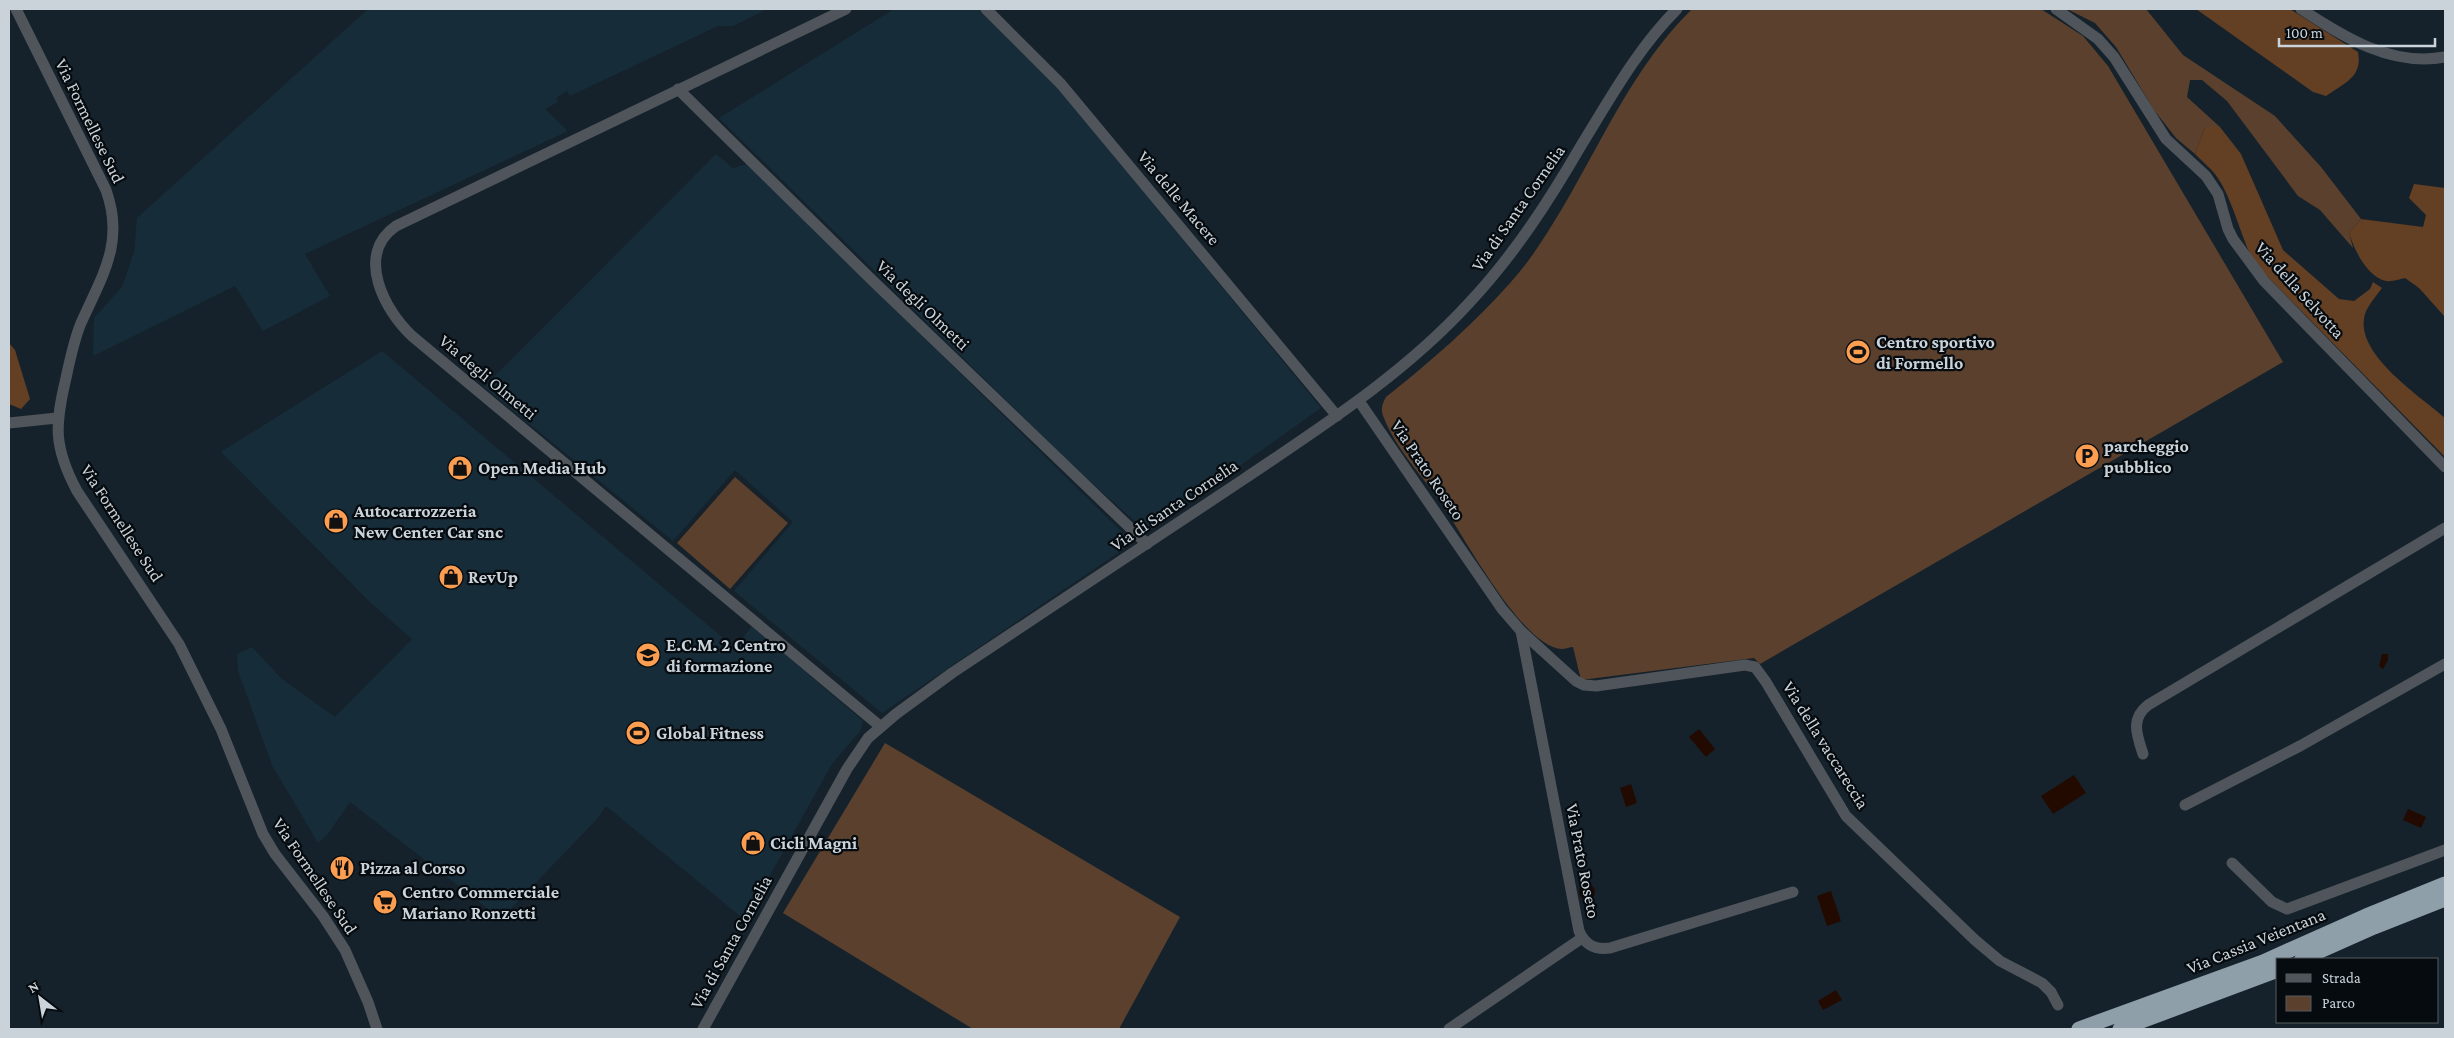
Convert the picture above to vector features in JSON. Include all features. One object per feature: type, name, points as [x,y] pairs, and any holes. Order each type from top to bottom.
[{"type":"highway","name":"Via Cassia Veientana","points":[[2079,1029],[2262,962],[2366,916],[2445,884]]},
{"type":"highway","name":"Via Cassia Veientana","points":[[2304,958],[2374,927],[2445,899]]},
{"type":"highway","name":"Via Cassia Veientana","points":[[2120,1029],[2276,971]]},
{"type":"street","name":"Via Formellese Sud","points":[[16,9],[106,190],[114,220],[113,241],[107,265],[77,335],[57,418],[60,452],[70,478],[179,644],[221,729],[263,834],[275,854],[323,916],[345,950],[363,989],[377,1029]]},
{"type":"street","name":"Via degli Olmetti","points":[[846,9],[396,226],[383,237],[377,249],[375,259],[377,278],[397,319],[412,336],[881,727]]},
{"type":"street","name":"Via delle Macere","points":[[986,9],[1061,84],[1337,416]]},
{"type":"street","name":"Via di Santa Cornelia","points":[[703,1029],[847,769],[868,738],[952,673],[1359,401],[1426,346],[1467,306],[1501,267],[1546,203],[1618,84],[1651,39],[1677,9]]},
{"type":"street","name":"Via della Selvotta","points":[[2056,9],[2098,39],[2114,57],[2166,139],[2206,176],[2218,194],[2228,229],[2233,239],[2264,281],[2445,467]]},
{"type":"street","points":[[2301,9],[2346,37],[2376,51],[2421,60],[2445,57]]},
{"type":"street","name":"Via degli Olmetti","points":[[678,89],[879,287],[1147,544]]},
{"type":"street","name":"Via Prato Roseto","points":[[1359,401],[1491,594],[1521,631],[1568,674]]},
{"type":"street","points":[[9,423],[57,418]]},
{"type":"street","points":[[2143,754],[2135,726],[2137,717],[2144,708],[2445,528]]},
{"type":"street","name":"Via Prato Roseto","points":[[1521,631],[1579,931],[1582,938],[1596,948],[1610,948],[1793,892]]},
{"type":"street","points":[[2185,805],[2300,746],[2445,664]]},
{"type":"street","name":"Via della vaccareccia","points":[[1568,674],[1580,683],[1593,686],[1745,665],[1754,667],[1766,682],[1846,816],[1975,940],[2000,961],[2042,983],[2051,992],[2058,1005]]},
{"type":"street","points":[[2232,863],[2272,902],[2287,909],[2445,850]]},
{"type":"street","points":[[1449,1029],[1582,938]]},
{"type":"shaded area","points":[[368,9],[767,9],[733,26],[718,26],[570,96],[567,91],[556,98],[558,102],[545,109],[566,129],[566,132],[305,254],[330,296],[263,331],[235,286],[93,356],[94,318],[122,287],[134,252],[137,218]]},
{"type":"shaded area","points":[[894,9],[981,9],[1047,74],[1321,408],[1147,532],[1074,467],[719,118]]},
{"type":"shaded area","points":[[2196,9],[2290,9],[2358,52],[2358,68],[2351,78],[2326,96],[2313,92]]},
{"type":"shaded area","points":[[2205,127],[2220,127],[2241,154],[2283,250],[2339,299],[2354,301],[2370,289],[2373,282],[2382,288],[2365,314],[2364,329],[2369,344],[2378,358],[2391,372],[2445,418],[2445,457],[2255,264],[2227,194],[2215,174],[2195,154]]},
{"type":"shaded area","points":[[716,154],[733,168],[747,164],[1127,537],[1131,544],[882,713],[734,591],[793,522],[735,470],[673,541],[484,387]]},
{"type":"shaded area","points":[[2414,184],[2445,188],[2445,317],[2419,288],[2405,278],[2386,281],[2373,274],[2357,253],[2349,232],[2361,219],[2423,227],[2426,215],[2409,198]]},
{"type":"shaded area","points":[[9,343],[15,350],[30,399],[21,409],[9,404]]},
{"type":"shaded area","points":[[382,351],[735,648],[752,626],[863,721],[861,730],[832,764],[745,920],[606,806],[597,819],[501,919],[350,802],[327,835],[318,843],[272,765],[238,671],[237,654],[252,647],[282,679],[335,717],[412,639],[372,604],[221,452]]},
{"type":"shaded area","points":[[2382,654],[2388,654],[2388,660],[2383,669],[2379,666]]},
{"type":"shaded area","points":[[1699,729],[1715,749],[1706,757],[1689,737]]},
{"type":"shaded area","points":[[2074,775],[2086,793],[2053,814],[2041,796]]},
{"type":"shaded area","points":[[1631,784],[1637,803],[1626,807],[1620,788]]},
{"type":"shaded area","points":[[2408,809],[2426,817],[2421,828],[2403,820]]},
{"type":"shaded area","points":[[1587,884],[1593,886],[1595,892],[1593,898],[1587,900],[1581,898],[1579,892],[1581,886]]},
{"type":"shaded area","points":[[1831,891],[1841,921],[1827,926],[1817,896]]},
{"type":"shaded area","points":[[1836,990],[1842,1000],[1823,1010],[1818,1001]]},
{"type":"green space","name":"Centro sportivo di Formello","points":[[1692,9],[2041,9],[2083,36],[2108,66],[2283,362],[1760,664],[1754,658],[1581,680],[1573,647],[1562,649],[1546,644],[1529,630],[1511,610],[1477,561],[1440,501],[1395,440],[1383,415],[1382,407],[1386,397],[1467,328],[1497,298],[1525,265],[1563,207],[1606,129],[1637,78],[1653,54]]},
{"type":"green space","points":[[2067,9],[2146,9],[2183,55],[2275,116],[2321,167],[2361,219],[2349,232],[2353,248],[2320,210],[2298,196],[2227,101],[2202,80],[2190,80],[2187,97],[2220,127],[2205,127],[2195,154],[2176,138],[2154,110],[2116,47],[2095,23]]},
{"type":"green space","points":[[735,477],[788,523],[730,589],[677,543]]},
{"type":"green space","points":[[885,743],[1180,917],[1119,1029],[973,1029],[783,913]]},
{"type":"place","name":"Centro sportivo di Formello","points":[[1858,352]]},
{"type":"place","name":"parcheggio pubblico","points":[[2087,456]]},
{"type":"place","name":"Open Media Hub","points":[[460,468]]},
{"type":"place","name":"Autocarrozzeria New Center Car snc","points":[[336,521]]},
{"type":"place","name":"RevUp","points":[[451,577]]},
{"type":"place","name":"E.C.M. 2 Centro di formazione","points":[[648,655]]},
{"type":"place","name":"Global Fitness","points":[[638,733]]},
{"type":"place","name":"Cicli Magni","points":[[753,843]]},
{"type":"place","name":"Pizza al Corso","points":[[342,868]]},
{"type":"place","name":"Centro Commerciale Mariano Ronzetti","points":[[385,902]]}]
